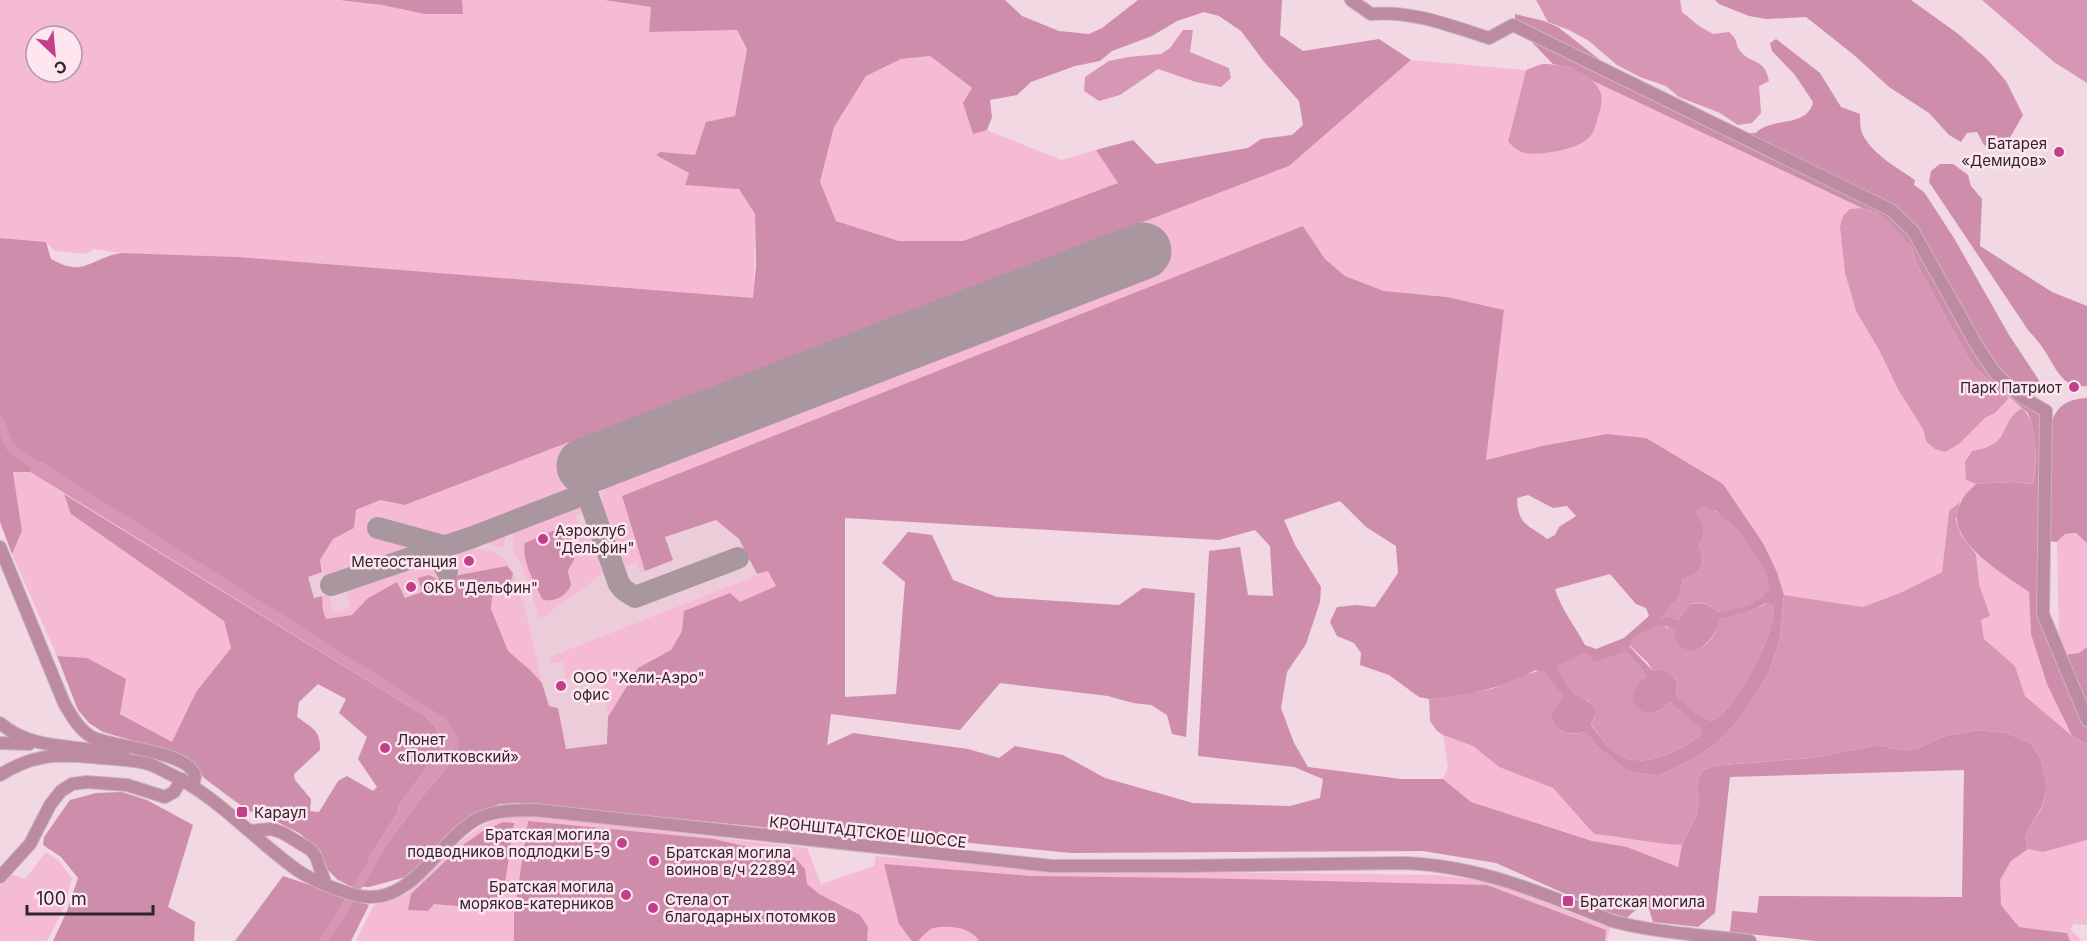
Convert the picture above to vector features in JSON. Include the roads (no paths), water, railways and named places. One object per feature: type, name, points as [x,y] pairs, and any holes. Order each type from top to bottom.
[{"type":"street","points":[[1351,0],[1371,14],[1390,12],[1429,20],[1489,38],[1513,25],[1891,210],[1901,219],[1913,231],[1977,346],[1995,373],[2020,396],[2046,411],[2043,614],[2087,720]]},
{"type":"street","points":[[0,547],[57,686],[78,726],[90,736],[103,741],[149,750],[176,760],[193,772],[195,777],[165,797],[140,787],[127,785],[87,782],[72,784],[61,791],[50,805],[30,844],[0,877]]},
{"type":"street","points":[[0,723],[44,753]]},
{"type":"street","points":[[0,743],[44,753]]},
{"type":"street","name":"КРОНШТАДТСКОЕ ШОССЕ","points":[[44,753],[106,750],[147,763],[188,783],[213,799],[299,871],[326,885],[358,896],[374,896],[393,892],[409,884],[450,841],[478,819],[506,810],[535,810],[1052,866],[1436,864],[1494,876],[1612,921],[1631,926],[1750,941]]},
{"type":"street","points":[[0,765],[44,753]]},
{"type":"street","points":[[0,775],[44,753]]},
{"type":"street","points":[[250,831],[273,829],[311,850],[316,857],[326,885]]},
{"type":"waterway","points":[[0,421],[9,446],[46,474]]},
{"type":"waterway","points":[[324,941],[379,851]]},
{"type":"place","name":"Батарея «Демидов»","points":[[2059,152]]},
{"type":"place","name":"Парк Патриот","points":[[2074,387]]},
{"type":"place","name":"Аэроклуб \"Дельфин\"","points":[[543,539]]},
{"type":"place","name":"Метеостанция","points":[[469,561]]},
{"type":"place","name":"ОКБ \"Дельфин\"","points":[[411,587]]},
{"type":"place","name":"ООО \"Хели-Аэро\" офис","points":[[561,686]]},
{"type":"place","name":"Люнет «Политковский»","points":[[385,748]]},
{"type":"place","name":"Караул","points":[[242,812]]},
{"type":"place","name":"Братская могила подводников подлодки Б-9","points":[[622,843]]},
{"type":"place","name":"Братская могила воинов в/ч 22894","points":[[654,861]]},
{"type":"place","name":"Братская могила моряков-катерников","points":[[626,895]]},
{"type":"place","name":"Братская могила","points":[[1568,901]]},
{"type":"place","name":"Стела от благодарных потомков","points":[[653,908]]}]
